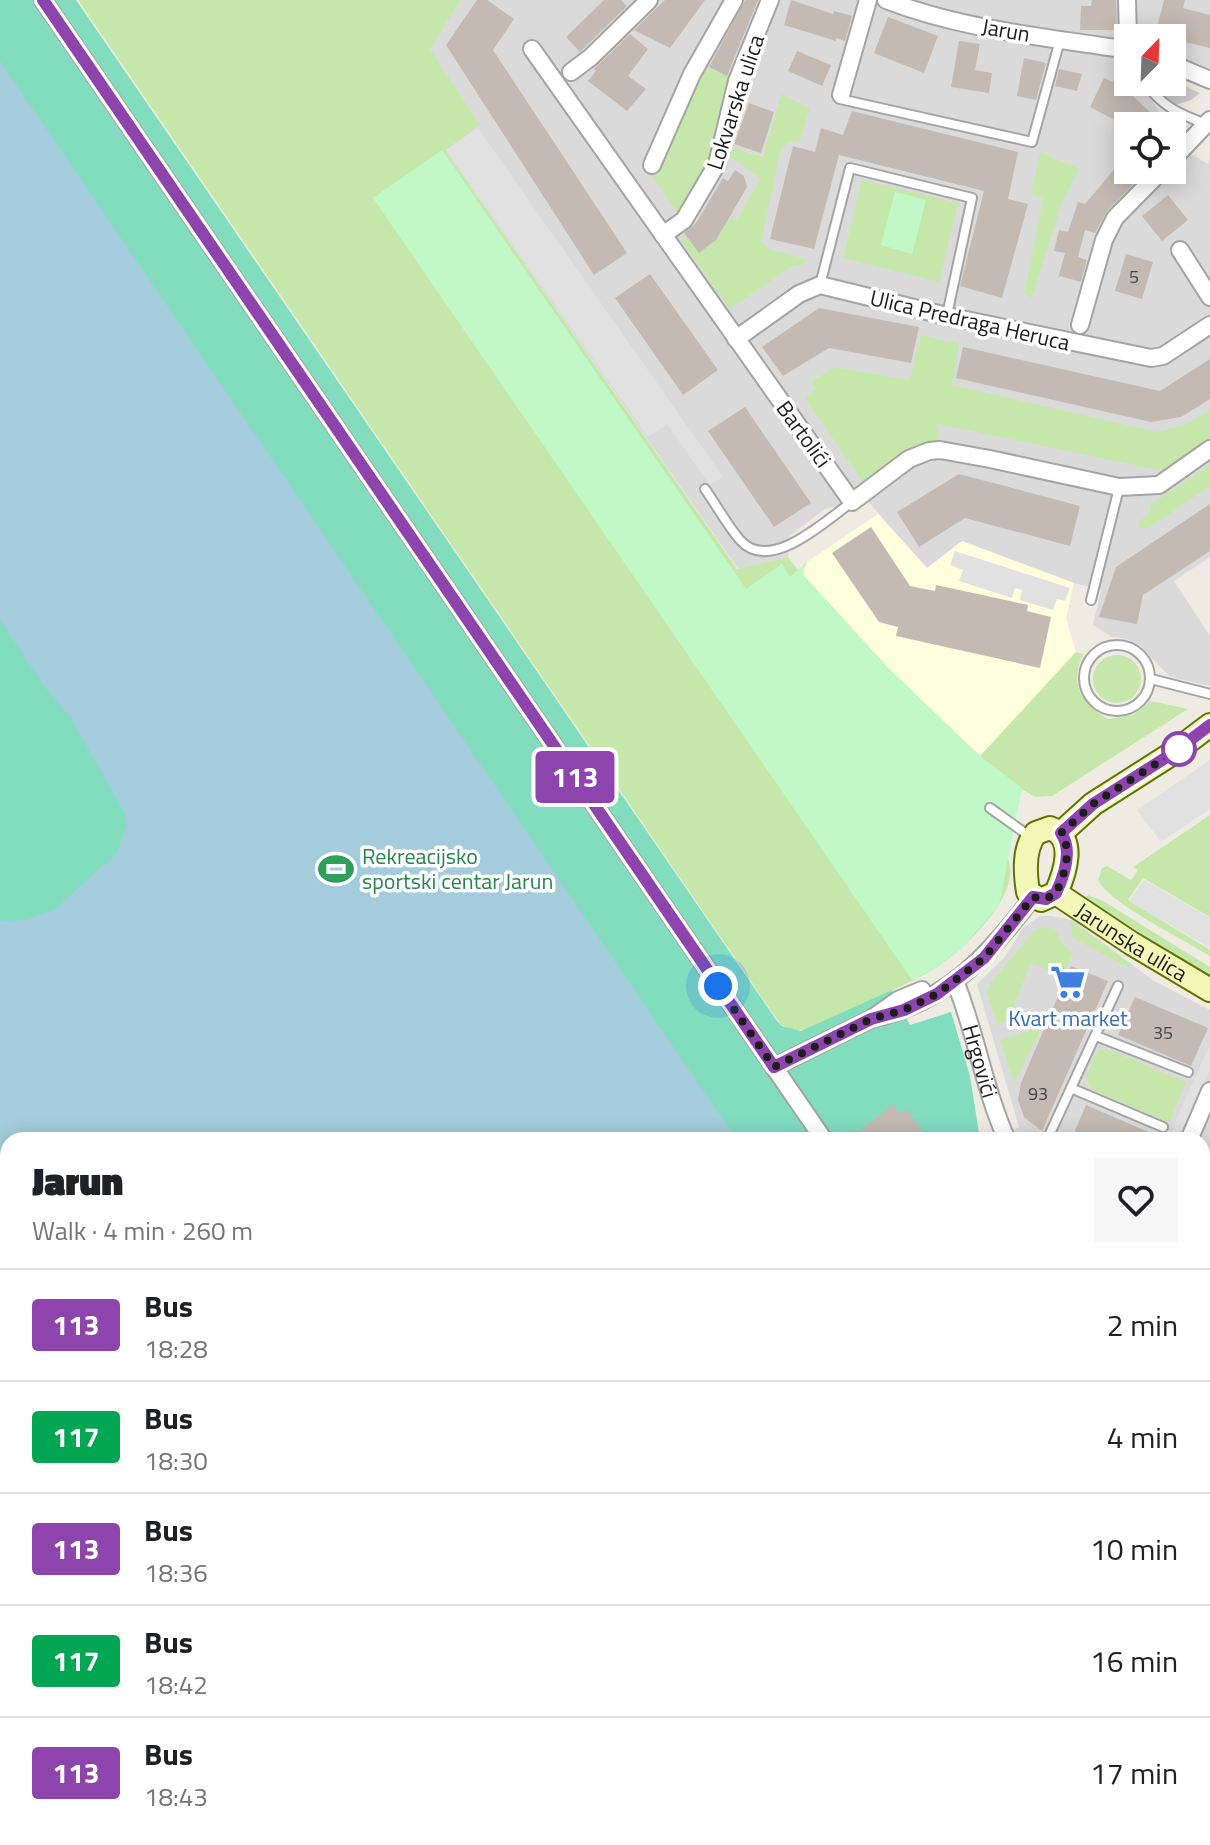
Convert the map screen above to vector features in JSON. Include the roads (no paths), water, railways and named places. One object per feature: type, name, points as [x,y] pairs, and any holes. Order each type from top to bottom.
[{"type":"street","points":[[43,0],[819,1132]]},
{"type":"street","points":[[571,72],[591,57],[649,0]]},
{"type":"street","points":[[652,165],[692,74],[734,0]]},
{"type":"street","name":"Lokvarska ulica","points":[[663,235],[684,220],[717,164],[737,81],[770,0]]},
{"type":"street","points":[[840,97],[868,0]]},
{"type":"street","name":"Jarun","points":[[886,0],[953,20],[1114,46]]},
{"type":"street","points":[[1127,0],[1128,24]]},
{"type":"street","name":"Bartolići","points":[[532,49],[852,502]]},
{"type":"street","points":[[1186,70],[1210,80]]},
{"type":"street","points":[[1186,145],[1208,122]]},
{"type":"street","points":[[1080,325],[1104,240],[1115,218],[1148,184]]},
{"type":"street","points":[[1180,250],[1210,297]]},
{"type":"street","points":[[736,339],[799,294],[820,285]]},
{"type":"street","name":"Ulica Predraga Heruca","points":[[820,285],[947,316],[1151,358],[1163,356],[1210,325]]},
{"type":"street","points":[[852,502],[909,459],[929,451],[940,450],[1119,487],[1159,485],[1210,449]]},
{"type":"street","points":[[1061,833],[1093,804],[1173,753],[1210,725]]},
{"type":"street","points":[[1050,828],[1061,833],[1065,838],[1066,855],[1056,893],[1046,899],[1033,897],[1028,892],[1025,873],[1032,838],[1043,829],[1050,828]]},
{"type":"street","name":"Jarunska ulica","points":[[1056,893],[1210,990]]},
{"type":"street","points":[[774,1067],[871,1019],[898,1000],[955,981],[984,958],[1033,897]]},
{"type":"street","name":"Hrgovići","points":[[955,981],[969,1017],[990,1098],[1004,1132]]},
{"type":"street","points":[[1193,1132],[1206,1109],[1210,1091]]},
{"type":"lane","points":[[840,97],[1032,142],[1060,39]]},
{"type":"lane","points":[[1154,96],[1170,110],[1208,122]]},
{"type":"lane","points":[[820,285],[850,168],[972,198],[947,316]]},
{"type":"lane","points":[[1091,600],[1119,487]]},
{"type":"lane","points":[[705,489],[741,542],[761,552],[785,548],[852,502]]},
{"type":"lane","points":[[1111,645],[1121,645],[1130,647],[1145,660],[1151,679],[1143,699],[1125,711],[1114,712],[1094,703],[1088,694],[1084,673],[1094,654],[1111,645]]},
{"type":"lane","points":[[1151,679],[1210,694]]},
{"type":"lane","points":[[990,808],[1032,838]]},
{"type":"lane","points":[[1051,1132],[1118,986]]},
{"type":"lane","points":[[1096,1036],[1188,1072]]},
{"type":"lane","points":[[1073,1089],[1163,1127]]},
{"type":"water","name":"Rekreacijsko sportski centar Jarun","points":[[0,61],[732,1132],[0,1132],[0,921],[27,920],[55,909],[117,853],[127,823],[124,812],[71,718],[44,686],[0,620]]},
{"type":"place","name":"Rekreacijsko sportski centar Jarun","points":[[336,869]]},
{"type":"place","name":"Kvart market","points":[[1068,982]]}]
